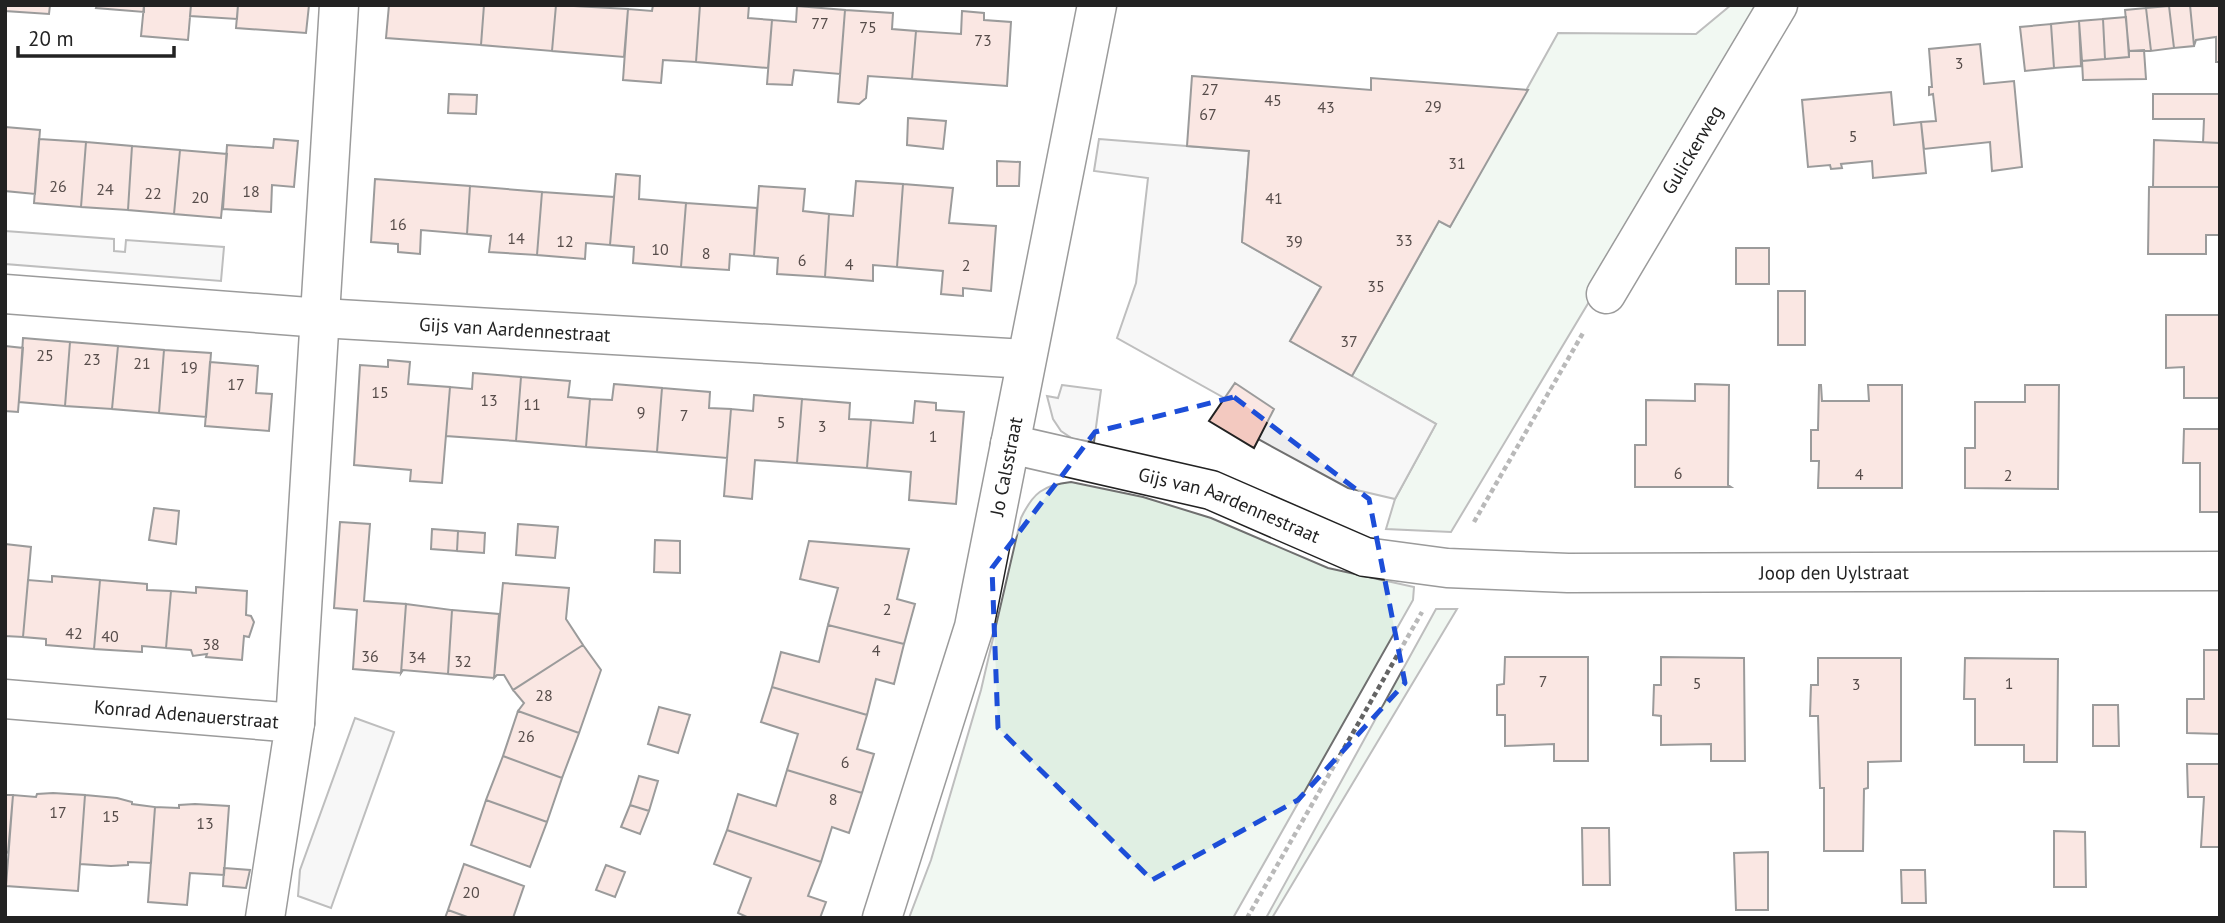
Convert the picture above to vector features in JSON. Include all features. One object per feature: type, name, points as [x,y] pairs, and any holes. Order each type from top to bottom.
[{"type":"street","points":[[295,723],[339,5]]},
{"type":"street","name":"Jo Calsstraat","points":[[882,918],[974,627],[1097,5]]},
{"type":"street","name":"Gulickerweg","points":[[1605,294],[1779,5]]},
{"type":"street","name":"Gijs van Aardennestraat","points":[[5,295],[321,318],[1026,359]]},
{"type":"street","name":"Gijs van Aardennestraat","points":[[1010,443],[1211,490],[1365,557],[1447,568]]},
{"type":"street","name":"Joop den Uylstraat","points":[[1447,568],[1568,573],[2220,571]]},
{"type":"street","name":"Konrad Adenauerstraat","points":[[5,699],[295,723],[265,918]]},
{"type":"highlighted area","points":[[1234,397],[1369,499],[1405,683],[1298,800],[1152,880],[998,728],[992,568],[1095,432]]},
{"type":"green space","points":[[1731,5],[1767,5],[1451,532],[1386,529],[1395,499],[1436,424],[1352,376],[1439,221],[1450,227],[1558,33],[1696,34]]},
{"type":"green space","points":[[1071,482],[1143,497],[1211,518],[1328,568],[1414,587],[1413,600],[1233,918],[909,918],[931,860],[981,690],[1021,518],[1030,502],[1040,492],[1053,485]]},
{"type":"green space","points":[[1436,609],[1457,609],[1272,918],[1266,918]]},
{"type":"shaded area","points":[[1099,139],[1249,151],[1242,242],[1321,287],[1290,341],[1436,424],[1395,499],[1348,488],[1258,439],[1226,399],[1117,338],[1136,283],[1148,178],[1094,171]]},
{"type":"shaded area","points":[[5,231],[114,239],[114,251],[125,252],[126,240],[224,247],[221,281],[5,264]]},
{"type":"shaded area","points":[[1062,385],[1101,390],[1094,442],[1073,439],[1061,431],[1053,419],[1047,396],[1058,398]]},
{"type":"shaded area","points":[[355,718],[394,732],[331,908],[298,896],[300,870]]},
{"type":"building","points":[[5,5],[50,5],[49,14],[5,11]]},
{"type":"building","points":[[97,5],[144,5],[144,12],[96,8]]},
{"type":"building","points":[[144,5],[191,5],[188,40],[141,36]]},
{"type":"building","points":[[191,5],[238,5],[237,19],[190,16]]},
{"type":"building","points":[[238,5],[309,5],[306,33],[236,28]]},
{"type":"building","points":[[389,5],[484,5],[481,45],[386,38]]},
{"type":"building","points":[[484,5],[556,5],[552,51],[481,45]]},
{"type":"building","points":[[556,5],[628,9],[624,57],[552,51]]},
{"type":"building","points":[[653,5],[700,5],[696,62],[663,60],[661,83],[623,80],[628,9],[652,11]]},
{"type":"building","points":[[700,5],[749,5],[748,18],[772,20],[768,68],[696,62]]},
{"type":"building","points":[[2190,5],[2220,5],[2220,62],[2216,62],[2216,37],[2196,40],[2194,46]]},
{"type":"building","points":[[2190,5],[2194,46],[2174,48],[2169,6]]},
{"type":"building","points":[[797,6],[845,10],[840,74],[794,70],[792,85],[767,84],[772,20],[796,22]]},
{"type":"building","points":[[2169,6],[2174,48],[2151,51],[2146,8]]},
{"type":"building","points":[[2146,8],[2151,51],[2129,51],[2125,10]]},
{"type":"building","points":[[845,10],[893,13],[892,29],[916,31],[912,79],[868,76],[866,98],[859,104],[838,102]]},
{"type":"building","points":[[962,11],[984,13],[984,20],[1011,22],[1007,86],[912,79],[916,31],[961,34]]},
{"type":"building","points":[[2126,17],[2129,57],[2105,59],[2103,19]]},
{"type":"building","points":[[2103,19],[2105,59],[2082,61],[2079,21]]},
{"type":"building","points":[[2079,21],[2081,66],[2054,68],[2051,24]]},
{"type":"building","points":[[2051,24],[2054,68],[2025,71],[2020,27]]},
{"type":"building","points":[[1980,44],[1984,84],[2014,81],[2022,167],[1992,171],[1990,142],[1924,149],[1921,122],[1936,121],[1933,94],[1929,95],[1929,87],[1932,87],[1929,49]]},
{"type":"building","points":[[2144,50],[2146,79],[2083,80],[2082,61],[2129,57],[2129,51]]},
{"type":"building","points":[[1192,76],[1371,90],[1371,78],[1528,90],[1450,227],[1439,221],[1352,376],[1290,341],[1321,287],[1242,242],[1249,151],[1187,146]]},
{"type":"building","points":[[1891,92],[1894,125],[1921,122],[1926,173],[1873,178],[1872,161],[1841,164],[1842,168],[1831,169],[1830,165],[1808,167],[1802,100]]},
{"type":"building","points":[[449,94],[477,95],[476,114],[448,113]]},
{"type":"building","points":[[2153,94],[2220,94],[2220,143],[2203,143],[2204,119],[2153,119]]},
{"type":"building","points":[[908,118],[946,121],[943,149],[907,145]]},
{"type":"building","points":[[5,127],[40,130],[35,194],[5,191]]},
{"type":"building","points":[[39,139],[86,142],[81,207],[34,203]]},
{"type":"building","points":[[274,139],[298,141],[294,187],[272,185],[271,212],[223,209],[227,145],[273,148]]},
{"type":"building","points":[[2154,140],[2220,143],[2220,187],[2153,187]]},
{"type":"building","points":[[86,142],[132,146],[128,210],[81,207]]},
{"type":"building","points":[[132,146],[180,150],[174,214],[128,210]]},
{"type":"building","points":[[180,150],[227,154],[221,218],[174,214]]},
{"type":"building","points":[[997,161],[1020,162],[1019,186],[997,186]]},
{"type":"building","points":[[616,174],[640,176],[639,199],[686,203],[681,267],[633,263],[634,247],[610,245]]},
{"type":"building","points":[[375,179],[470,186],[467,234],[421,230],[420,254],[398,252],[398,244],[371,242]]},
{"type":"building","points":[[856,181],[903,184],[897,267],[873,265],[873,281],[825,277],[829,214],[853,216]]},
{"type":"building","points":[[903,184],[953,188],[949,223],[996,226],[991,291],[963,288],[963,296],[941,294],[943,271],[897,267]]},
{"type":"building","points":[[470,186],[542,192],[537,255],[489,252],[491,236],[467,234]]},
{"type":"building","points":[[759,186],[805,189],[803,211],[829,214],[825,277],[777,274],[778,258],[754,256]]},
{"type":"building","points":[[2149,187],[2220,187],[2220,235],[2206,235],[2206,254],[2148,254]]},
{"type":"building","points":[[542,192],[614,197],[610,245],[586,243],[585,259],[537,255]]},
{"type":"building","points":[[686,203],[757,208],[754,256],[730,254],[729,270],[681,267]]},
{"type":"building","points":[[1736,248],[1769,248],[1769,284],[1736,284]]},
{"type":"building","points":[[1778,291],[1805,291],[1805,345],[1778,345]]},
{"type":"building","points":[[2166,315],[2220,315],[2220,398],[2184,398],[2184,367],[2166,368]]},
{"type":"building","points":[[23,338],[70,342],[65,406],[19,402]]},
{"type":"building","points":[[70,342],[118,346],[112,409],[65,406]]},
{"type":"building","points":[[5,346],[23,348],[18,412],[5,411]]},
{"type":"building","points":[[118,346],[164,350],[159,413],[112,409]]},
{"type":"building","points":[[164,350],[211,353],[206,417],[159,413]]},
{"type":"building","points":[[388,360],[410,362],[408,384],[450,387],[442,483],[410,481],[411,470],[354,465],[360,365],[388,367]]},
{"type":"building","points":[[210,362],[258,366],[256,393],[272,394],[269,431],[205,426]]},
{"type":"building","points":[[473,373],[521,377],[516,441],[446,436],[450,387],[472,389]]},
{"type":"building","points":[[521,377],[570,381],[568,397],[590,399],[586,447],[516,441]]},
{"type":"building","points":[[1235,383],[1274,409],[1254,448],[1209,421]]},
{"type":"building","points":[[614,384],[662,388],[657,452],[586,447],[590,399],[612,400]]},
{"type":"building","points":[[1695,384],[1729,385],[1728,485],[1731,487],[1635,487],[1635,445],[1646,445],[1646,400],[1695,401]]},
{"type":"building","points":[[1819,385],[1822,401],[1869,401],[1868,385],[1902,385],[1902,488],[1818,488],[1819,461],[1811,461],[1811,430],[1818,430]]},
{"type":"building","points":[[2025,385],[2059,385],[2058,489],[1965,488],[1965,448],[1975,448],[1975,402],[2025,402]]},
{"type":"building","points":[[662,388],[710,392],[709,408],[731,409],[727,458],[657,452]]},
{"type":"building","points":[[754,395],[802,399],[797,463],[755,460],[752,499],[724,496],[731,409],[753,411]]},
{"type":"building","points":[[802,399],[850,403],[849,419],[871,420],[867,468],[797,463]]},
{"type":"building","points":[[915,401],[936,403],[936,410],[964,412],[956,504],[909,500],[911,472],[867,468],[871,420],[913,423]]},
{"type":"building","points":[[2184,429],[2220,429],[2220,512],[2200,512],[2200,463],[2183,463]]},
{"type":"building","points":[[154,508],[179,511],[176,544],[149,540]]},
{"type":"building","points":[[340,522],[370,524],[364,601],[406,604],[401,673],[353,669],[357,610],[334,608]]},
{"type":"building","points":[[518,524],[558,527],[555,558],[516,555]]},
{"type":"building","points":[[432,529],[458,531],[457,551],[431,549]]},
{"type":"building","points":[[458,531],[485,533],[484,553],[457,551]]},
{"type":"building","points":[[655,540],[680,541],[680,573],[654,572]]},
{"type":"building","points":[[809,541],[909,549],[897,599],[915,604],[904,644],[828,625],[838,588],[800,579]]},
{"type":"building","points":[[5,544],[31,547],[23,637],[5,636]]},
{"type":"building","points":[[52,576],[100,580],[94,649],[46,645],[46,639],[23,637],[28,580],[52,582]]},
{"type":"building","points":[[100,580],[147,584],[147,590],[171,591],[166,648],[142,646],[142,652],[94,649]]},
{"type":"building","points":[[503,583],[569,588],[566,619],[583,645],[513,690],[504,675],[494,678]]},
{"type":"building","points":[[196,587],[247,591],[246,615],[251,616],[254,622],[249,637],[244,636],[242,660],[206,657],[207,654],[193,656],[191,650],[166,648],[171,591],[196,593]]},
{"type":"building","points":[[406,604],[452,610],[448,674],[403,670],[401,673]]},
{"type":"building","points":[[452,610],[499,614],[494,678],[448,674]]},
{"type":"building","points":[[828,625],[904,644],[894,684],[876,679],[867,715],[772,687],[781,652],[819,662]]},
{"type":"building","points":[[583,645],[601,670],[579,733],[518,711],[524,703],[513,690]]},
{"type":"building","points":[[2204,650],[2220,650],[2220,734],[2187,733],[2187,699],[2204,699]]},
{"type":"building","points":[[1505,657],[1588,657],[1588,761],[1554,761],[1554,744],[1505,746],[1505,715],[1497,715],[1497,685],[1504,684]]},
{"type":"building","points":[[1661,657],[1744,658],[1745,761],[1711,761],[1711,744],[1661,745],[1661,716],[1653,715],[1654,685],[1661,685]]},
{"type":"building","points":[[1818,658],[1901,658],[1901,761],[1868,762],[1868,788],[1864,789],[1863,851],[1824,851],[1824,788],[1820,788],[1818,716],[1810,716],[1811,685],[1818,685]]},
{"type":"building","points":[[1965,658],[2058,659],[2057,762],[2024,762],[2024,745],[1975,745],[1975,699],[1964,699]]},
{"type":"building","points":[[772,687],[867,715],[857,749],[874,754],[862,793],[787,770],[798,734],[761,722]]},
{"type":"building","points":[[2093,705],[2118,705],[2119,746],[2093,746]]},
{"type":"building","points":[[659,707],[690,715],[678,753],[648,744]]},
{"type":"building","points":[[518,711],[579,733],[562,778],[503,756]]},
{"type":"building","points":[[503,756],[562,778],[547,822],[486,800]]},
{"type":"building","points":[[2187,764],[2220,764],[2220,847],[2201,847],[2204,797],[2188,797]]},
{"type":"building","points":[[787,770],[862,793],[849,833],[832,827],[821,862],[727,830],[738,794],[776,806]]},
{"type":"building","points":[[639,776],[658,781],[649,811],[630,805]]},
{"type":"building","points":[[37,794],[85,795],[78,891],[6,886],[13,795],[36,797]]},
{"type":"building","points":[[5,795],[13,795],[8,853],[5,852]]},
{"type":"building","points":[[85,795],[117,798],[132,804],[155,807],[151,863],[128,862],[128,865],[111,866],[80,864]]},
{"type":"building","points":[[486,800],[547,822],[530,867],[471,845]]},
{"type":"building","points":[[179,805],[229,806],[224,875],[190,873],[187,905],[148,902],[155,807],[179,808]]},
{"type":"building","points":[[630,805],[649,811],[640,834],[621,827]]},
{"type":"building","points":[[1582,828],[1609,828],[1610,885],[1583,885]]},
{"type":"building","points":[[727,830],[821,862],[808,896],[826,902],[820,918],[749,918],[738,913],[751,878],[714,864]]},
{"type":"building","points":[[2054,831],[2085,832],[2086,887],[2054,887]]},
{"type":"building","points":[[1768,852],[1768,910],[1736,910],[1734,853]]},
{"type":"building","points":[[464,864],[524,886],[513,918],[470,918],[448,910]]},
{"type":"building","points":[[606,865],[625,872],[615,897],[596,890]]},
{"type":"building","points":[[224,868],[250,870],[246,888],[223,886]]},
{"type":"building","points":[[1901,870],[1925,870],[1926,903],[1902,903]]},
{"type":"building","points":[[448,910],[470,918],[445,918]]}]
